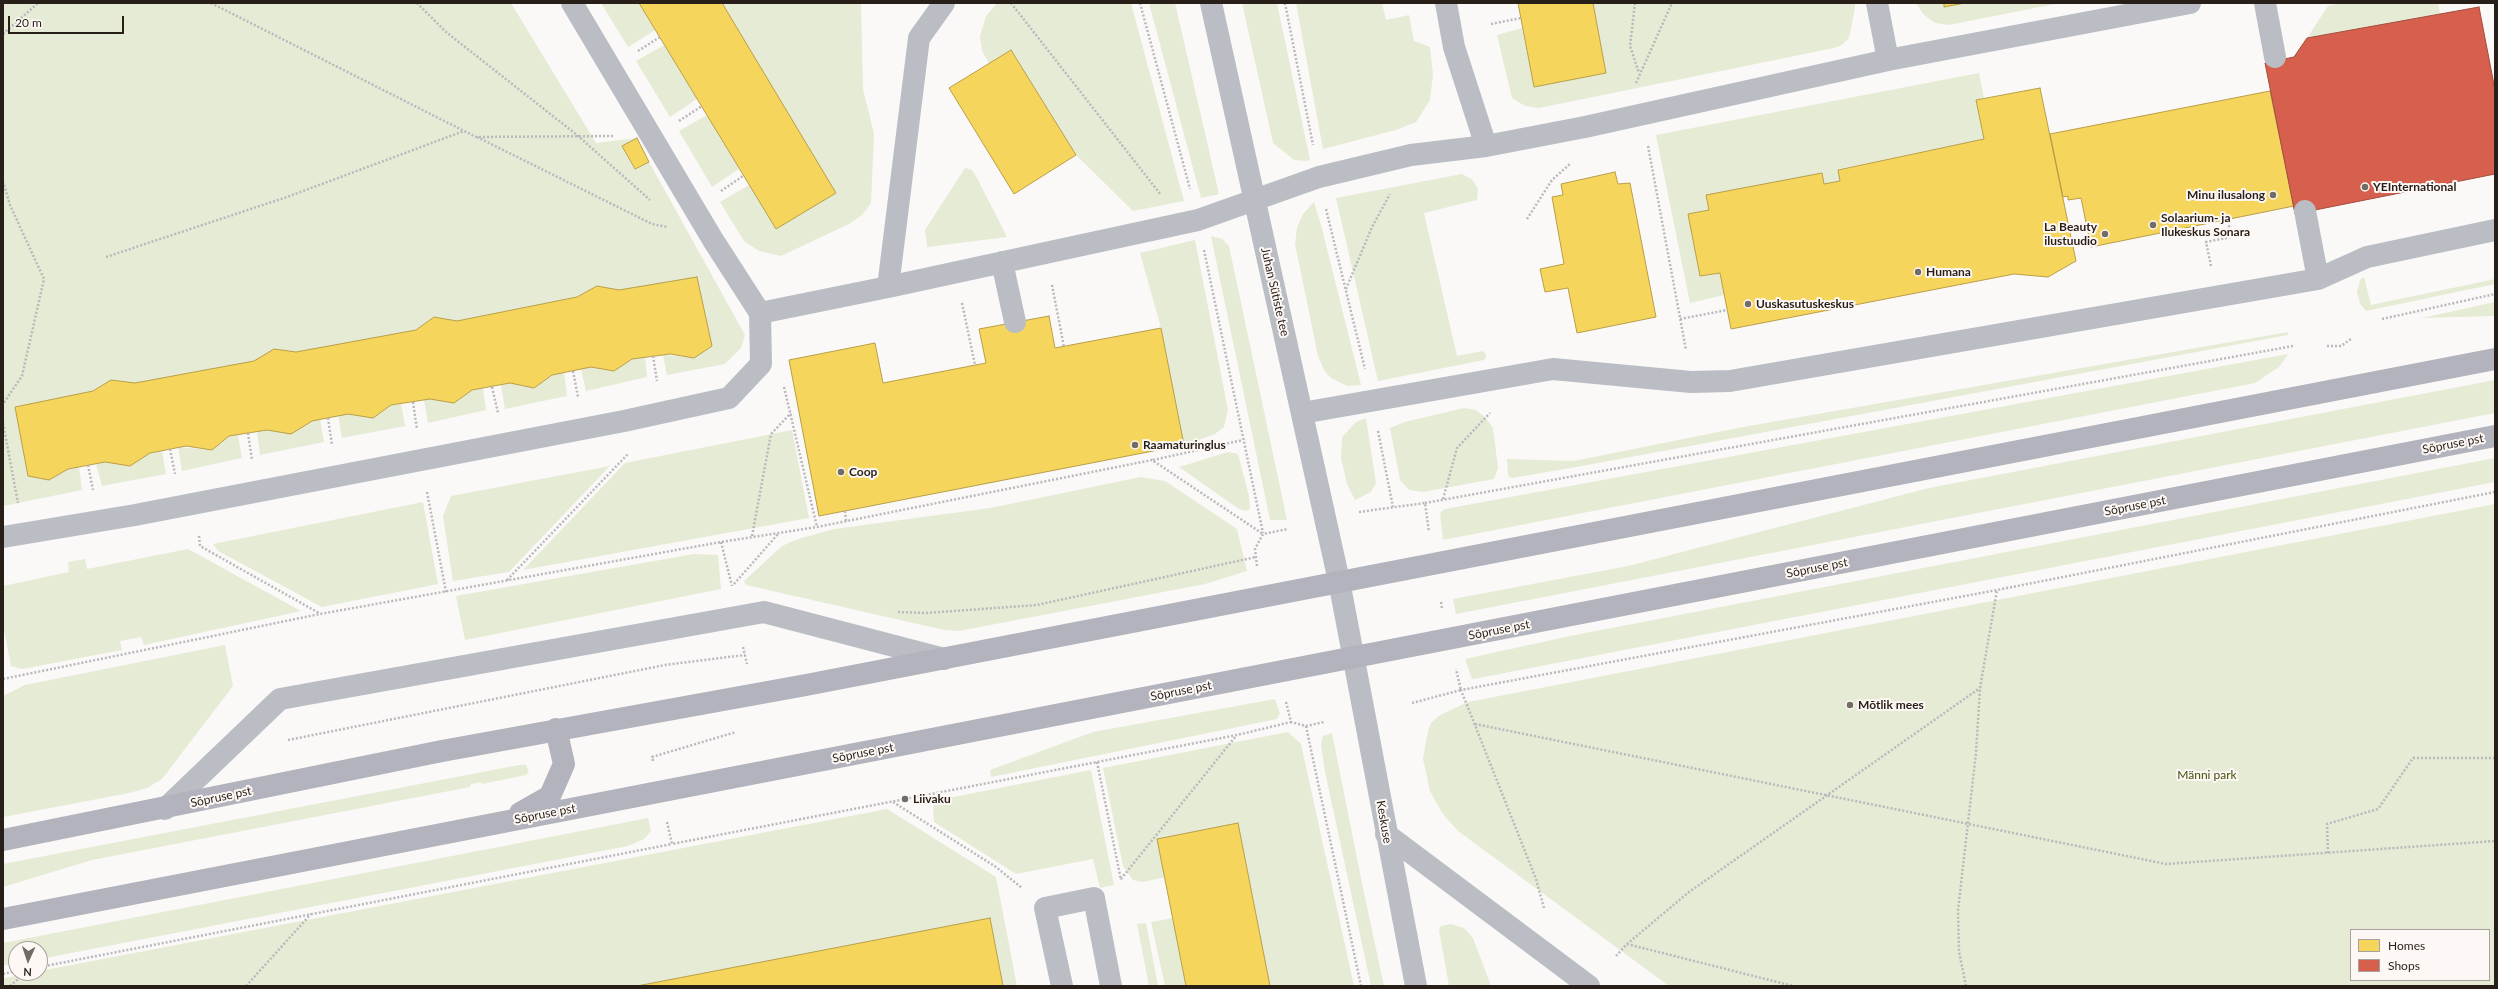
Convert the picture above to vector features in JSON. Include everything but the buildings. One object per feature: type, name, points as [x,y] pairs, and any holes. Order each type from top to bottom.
[{"type":"main road","name":"Sõpruse pst","points":[[3,840],[556,729],[944,659],[1339,581],[1441,563],[2495,359]]},
{"type":"main road","name":"Sõpruse pst","points":[[3,919],[2495,436]]},
{"type":"main road","name":"Sõpruse pst","points":[[504,822],[550,796],[564,764],[556,729]]},
{"type":"street","points":[[13,536],[193,504],[729,398],[761,364],[760,313],[713,240],[572,3]]},
{"type":"street","points":[[888,286],[919,38],[944,3]]},
{"type":"street","name":"Juhan Sütiste tee","points":[[1211,3],[1339,581]]},
{"type":"street","points":[[1446,3],[1454,47],[1486,146]]},
{"type":"street","points":[[1877,3],[1888,60]]},
{"type":"street","points":[[760,313],[1191,222],[1319,177],[1411,155],[1486,146],[1585,127],[1888,60],[2190,3]]},
{"type":"street","points":[[2265,3],[2275,57]]},
{"type":"street","points":[[2305,212],[2318,279]]},
{"type":"street","points":[[1302,413],[1372,402],[1553,369],[1691,382],[1730,381],[2318,279],[2367,257],[2495,230]]},
{"type":"street","points":[[1002,262],[1015,322]]},
{"type":"street","name":"Keskuse","points":[[1339,581],[1355,658],[1386,834],[1416,986]]},
{"type":"street","points":[[165,808],[280,699],[764,612],[944,659]]},
{"type":"street","points":[[1386,834],[1589,986]]},
{"type":"street","points":[[1062,986],[1045,908],[1094,898],[1111,986]]},
{"type":"path","points":[[3,34],[38,3]]},
{"type":"path","points":[[211,3],[652,224],[713,240]]},
{"type":"path","points":[[417,3],[446,32],[577,135],[655,204]]},
{"type":"path","points":[[1011,3],[1191,222]]},
{"type":"path","points":[[1140,3],[1243,440],[1263,534],[1255,550],[1257,569]]},
{"type":"path","points":[[1285,3],[1319,177],[1372,402],[1393,507]]},
{"type":"path","points":[[1635,3],[1630,46],[1640,74]]},
{"type":"path","points":[[1634,87],[1672,3]]},
{"type":"path","points":[[1491,24],[1521,18]]},
{"type":"path","points":[[106,257],[287,198],[464,131]]},
{"type":"path","points":[[476,137],[577,135],[653,137]]},
{"type":"path","points":[[1647,142],[1680,319],[1727,310]]},
{"type":"path","points":[[1345,289],[1372,227],[1411,155]]},
{"type":"path","points":[[1527,218],[1552,180],[1575,160]]},
{"type":"path","points":[[3,181],[10,205],[44,278],[22,376],[3,404]]},
{"type":"path","points":[[2217,296],[2206,242],[2231,237],[2228,220]]},
{"type":"path","points":[[2382,319],[2495,294]]},
{"type":"path","points":[[1058,313],[1064,347]]},
{"type":"path","points":[[968,332],[975,365]]},
{"type":"path","points":[[2326,346],[2341,346],[2351,339]]},
{"type":"path","points":[[1359,512],[1425,503],[2293,346]]},
{"type":"path","points":[[654,356],[657,381]]},
{"type":"path","points":[[761,364],[780,371],[817,526]]},
{"type":"path","points":[[573,371],[578,397]]},
{"type":"path","points":[[492,387],[498,414]]},
{"type":"path","points":[[413,402],[417,429]]},
{"type":"path","points":[[752,536],[771,434],[791,413]]},
{"type":"path","points":[[1443,499],[1457,448],[1490,413]]},
{"type":"path","points":[[328,418],[332,446]]},
{"type":"path","points":[[3,423],[13,536]]},
{"type":"path","points":[[248,433],[253,462]]},
{"type":"path","points":[[3,679],[320,614],[752,536],[779,533],[846,521],[1152,460],[1243,440]]},
{"type":"path","points":[[506,581],[634,448]]},
{"type":"path","points":[[170,449],[175,478]]},
{"type":"path","points":[[420,460],[446,592]]},
{"type":"path","points":[[1152,460],[1263,534],[1288,529]]},
{"type":"path","points":[[88,465],[93,494]]},
{"type":"path","points":[[1412,703],[1461,690],[1997,590],[2495,492]]},
{"type":"path","points":[[1425,503],[1429,533]]},
{"type":"path","points":[[193,504],[200,546],[320,614]]},
{"type":"path","points":[[844,510],[846,521]]},
{"type":"path","points":[[721,542],[732,586],[779,533]]},
{"type":"path","points":[[892,612],[926,613],[1037,605],[1256,557]]},
{"type":"path","points":[[1966,986],[1959,952],[1958,910],[1976,753],[1980,688],[1997,590]]},
{"type":"path","points":[[742,640],[748,669]]},
{"type":"path","points":[[288,740],[665,665],[745,655]]},
{"type":"path","points":[[1455,663],[1461,690],[1536,879],[1544,908]]},
{"type":"path","points":[[1616,956],[1627,944],[1689,892],[1980,688]]},
{"type":"path","points":[[1285,698],[1291,722]]},
{"type":"path","points":[[48,964],[1237,735],[1291,722],[1306,726],[1324,722]]},
{"type":"path","points":[[1474,724],[1826,797],[2166,864],[2495,842]]},
{"type":"path","points":[[1306,726],[1361,986]]},
{"type":"path","points":[[654,764],[652,757],[744,730]]},
{"type":"path","points":[[1121,879],[1237,735]]},
{"type":"path","points":[[2328,853],[2327,824],[2378,809],[2413,758],[2495,758]]},
{"type":"path","points":[[1094,898],[1124,892],[1097,762]]},
{"type":"path","points":[[893,801],[996,867],[1045,908]]},
{"type":"path","points":[[665,815],[672,844]]},
{"type":"path","points":[[246,986],[311,914]]},
{"type":"path","points":[[1627,944],[1793,986]]},
{"type":"green space","points":[[3,3],[511,3],[596,143],[637,138],[622,146],[634,169],[649,162],[745,335],[741,348],[725,364],[667,375],[663,355],[694,358],[712,346],[697,277],[619,290],[597,286],[577,297],[457,321],[434,317],[416,330],[296,352],[274,349],[254,361],[135,383],[111,380],[93,391],[15,407],[28,476],[49,480],[68,469],[79,467],[82,490],[3,506]]},
{"type":"green space","points":[[601,3],[639,3],[655,30],[628,47]]},
{"type":"green space","points":[[722,3],[861,3],[863,89],[874,134],[871,203],[862,215],[849,224],[781,256],[759,251],[744,241],[720,202],[749,185],[776,229],[836,193]]},
{"type":"green space","points":[[997,3],[1131,3],[1184,201],[1133,211],[1076,155],[1011,50],[989,63],[982,51],[980,36],[986,16]]},
{"type":"green space","points":[[1149,3],[1175,3],[1219,194],[1201,198]]},
{"type":"green space","points":[[1242,3],[1277,3],[1310,160],[1294,160],[1273,143]]},
{"type":"green space","points":[[1296,3],[1382,3],[1386,20],[1409,15],[1414,41],[1430,47],[1433,75],[1430,100],[1416,122],[1396,130],[1323,149]]},
{"type":"green space","points":[[1593,3],[1855,3],[1855,8],[1849,38],[1842,45],[1834,48],[1539,108],[1525,106],[1512,98],[1497,35],[1522,28],[1534,87],[1606,73]]},
{"type":"green space","points":[[1916,3],[1944,3],[1945,7],[1965,3],[2060,3],[1949,25],[1935,23],[1923,14]]},
{"type":"green space","points":[[2341,3],[2438,3],[2440,14],[2307,38],[2328,6]]},
{"type":"green space","points":[[664,45],[697,99],[670,117],[636,61]]},
{"type":"green space","points":[[1979,73],[1984,98],[1976,100],[1984,139],[1838,169],[1840,181],[1824,184],[1822,173],[1707,195],[1709,210],[1688,214],[1700,276],[1720,273],[1724,295],[1690,303],[1656,135]]},
{"type":"green space","points":[[707,115],[739,169],[712,187],[679,131]]},
{"type":"green space","points":[[965,168],[972,170],[977,178],[1007,237],[927,247],[925,230]]},
{"type":"green space","points":[[1462,174],[1472,179],[1478,189],[1477,200],[1424,213],[1457,356],[1482,351],[1486,354],[1486,357],[1484,360],[1378,381],[1336,198]]},
{"type":"green space","points":[[1314,202],[1361,385],[1347,386],[1331,378],[1324,370],[1318,356],[1295,244],[1297,228],[1303,214]]},
{"type":"green space","points":[[1211,236],[1222,239],[1229,246],[1287,520],[1270,520]]},
{"type":"green space","points":[[1195,240],[1228,410],[1224,427],[1215,434],[1184,445],[1161,328],[1140,253]]},
{"type":"green space","points":[[2364,277],[2371,305],[2495,279],[2495,284],[2366,311],[2360,304],[2357,292],[2360,280]]},
{"type":"green space","points":[[2495,302],[2495,316],[2422,318]]},
{"type":"green space","points":[[2288,332],[2288,335],[1582,466],[1512,478],[1508,476],[1507,459],[1574,461],[1743,427]]},
{"type":"green space","points":[[2288,354],[2279,367],[2255,383],[1443,540],[1440,513],[1445,509]]},
{"type":"green space","points":[[645,357],[647,377],[586,391],[581,369],[591,367],[614,371],[632,359]]},
{"type":"green space","points":[[564,372],[567,396],[505,409],[501,385],[510,383],[534,388],[552,375]]},
{"type":"green space","points":[[2495,380],[2495,413],[1456,614],[1453,599],[1628,566],[1929,488]]},
{"type":"green space","points":[[483,388],[486,410],[428,423],[424,400]]},
{"type":"green space","points":[[401,404],[405,426],[342,438],[338,415],[348,414],[373,418],[391,405]]},
{"type":"green space","points":[[1464,408],[1476,410],[1485,417],[1493,428],[1498,468],[1494,479],[1423,492],[1409,490],[1400,480],[1390,428],[1405,422]]},
{"type":"green space","points":[[1366,418],[1376,483],[1371,492],[1355,500],[1347,484],[1341,458],[1342,437],[1356,422]]},
{"type":"green space","points":[[320,419],[324,442],[260,455],[257,431]]},
{"type":"green space","points":[[792,430],[809,518],[523,570],[625,463]]},
{"type":"green space","points":[[238,435],[242,458],[182,471],[178,447],[212,450],[229,436]]},
{"type":"green space","points":[[162,451],[166,474],[102,486],[96,464],[105,462],[130,466],[150,453]]},
{"type":"green space","points":[[1228,452],[1238,454],[1249,496],[1250,509],[1246,511],[1239,509],[1179,467]]},
{"type":"green space","points":[[2495,458],[2495,482],[1479,678],[1472,679],[1465,659],[1570,636]]},
{"type":"green space","points":[[610,466],[509,572],[453,581],[443,516],[451,496]]},
{"type":"green space","points":[[1141,477],[1165,481],[1237,529],[1247,571],[1205,584],[959,631],[944,630],[746,585],[744,581],[782,546],[798,539],[834,529],[990,508]]},
{"type":"green space","points":[[423,502],[438,584],[322,607],[218,551],[213,544]]},
{"type":"green space","name":"Männi park","points":[[2495,504],[2495,986],[1669,986],[1458,831],[1442,813],[1430,791],[1423,759],[1431,723],[1440,715],[1468,702]]},
{"type":"green space","points":[[188,549],[301,611],[144,645],[141,637],[120,641],[122,650],[22,669],[11,666],[3,624],[3,586],[69,572],[68,562],[85,559],[87,569]]},
{"type":"green space","points":[[694,554],[718,555],[721,589],[465,640],[456,596]]},
{"type":"green space","points":[[225,645],[233,686],[162,779],[147,788],[129,793],[3,817],[3,696],[25,685]]},
{"type":"green space","points":[[1275,699],[1280,713],[1277,719],[991,777],[990,770],[1093,732]]},
{"type":"green space","points":[[1288,732],[1301,744],[1354,986],[1270,986],[1238,823],[1158,839],[1165,877],[1143,882],[1133,880],[1123,866],[1103,768]]},
{"type":"green space","points":[[1332,733],[1384,986],[1371,986],[1325,772],[1321,744],[1323,736]]},
{"type":"green space","points":[[519,765],[526,765],[529,771],[526,775],[482,784],[481,782],[471,784],[470,787],[92,860],[3,887],[3,864]]},
{"type":"green space","points":[[1091,770],[1114,885],[1100,888],[1093,859],[1016,874],[934,822],[933,801]]},
{"type":"green space","points":[[887,809],[996,877],[1017,986],[1003,986],[990,918],[637,986],[3,986],[3,978],[8,977],[8,981],[48,981],[48,969]]},
{"type":"green space","points":[[648,818],[651,831],[644,839],[628,846],[48,957],[48,941],[13,941]]},
{"type":"green space","points":[[1173,918],[1186,986],[1165,986],[1151,922]]},
{"type":"green space","points":[[1146,923],[1158,986],[1149,986],[1137,924]]},
{"type":"green space","points":[[1451,924],[1464,928],[1473,938],[1491,986],[1449,986],[1439,930],[1441,926]]},
{"type":"green space","points":[[8,942],[8,965],[3,966],[3,943]]},
{"type":"place","name":"YEInternational","points":[[2365,187]]},
{"type":"place","name":"Minu ilusalong","points":[[2273,195]]},
{"type":"place","name":"Solaarium- ja Ilukeskus Sonara","points":[[2153,225]]},
{"type":"place","name":"La Beauty ilustuudio","points":[[2105,234]]},
{"type":"place","name":"Humana","points":[[1918,272]]},
{"type":"place","name":"Uuskasutuskeskus","points":[[1748,304]]},
{"type":"place","name":"Raamaturinglus","points":[[1135,445]]},
{"type":"place","name":"Coop","points":[[841,472]]},
{"type":"place","name":"Mõtlik mees","points":[[1850,705]]},
{"type":"place","name":"Liivaku","points":[[905,799]]}]
